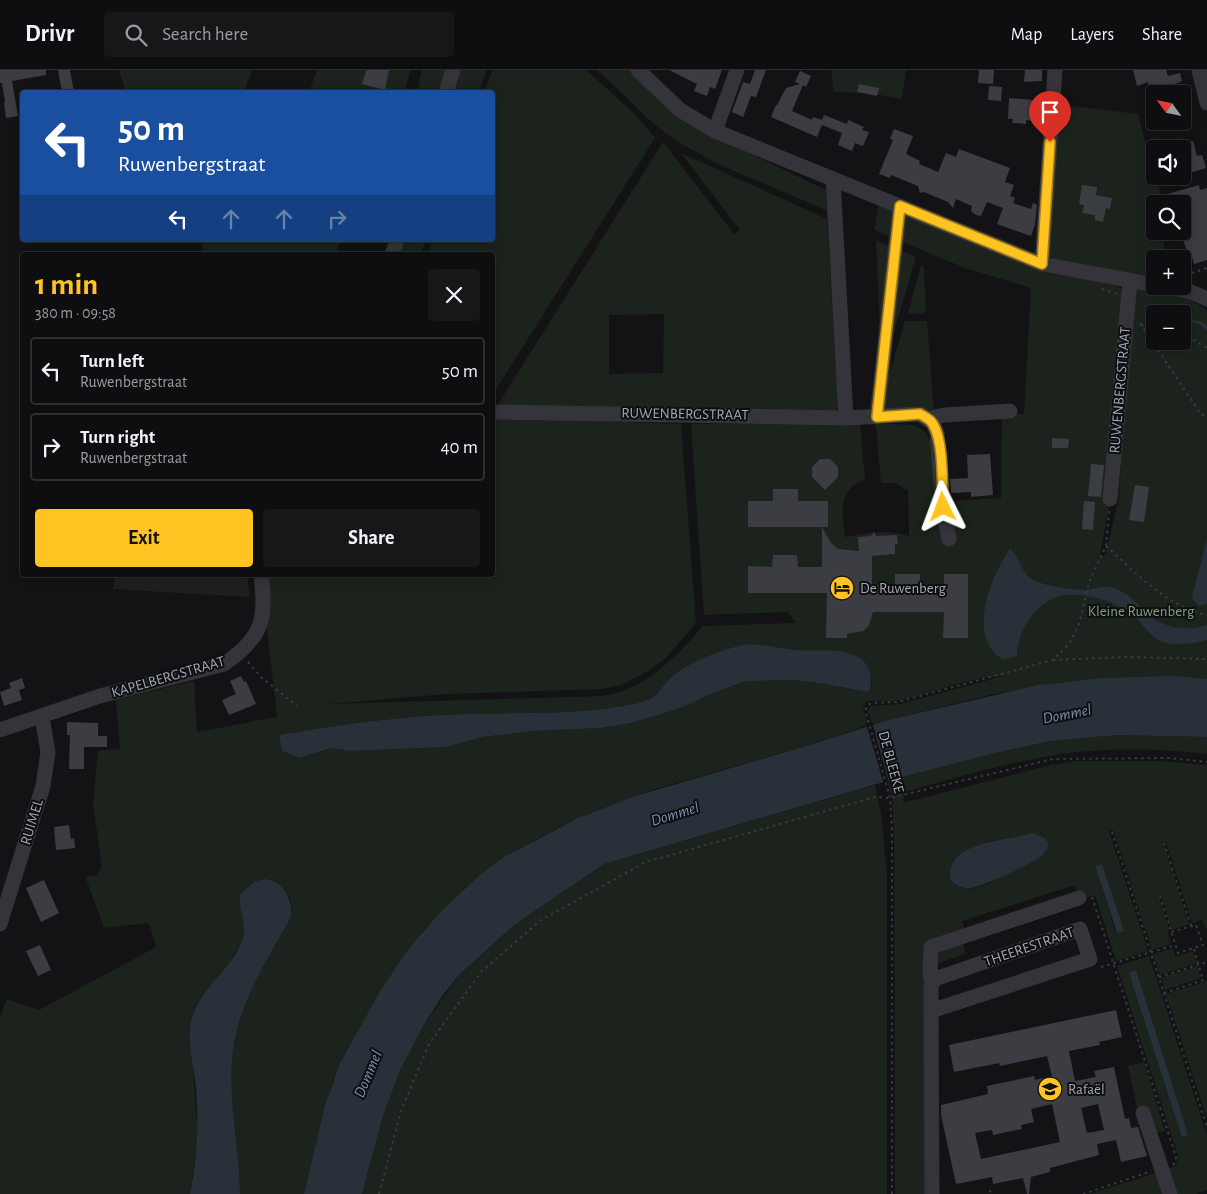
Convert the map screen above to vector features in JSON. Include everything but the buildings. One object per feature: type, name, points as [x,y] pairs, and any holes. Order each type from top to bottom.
[{"type":"street","points":[[447,90],[453,70]]},
{"type":"street","points":[[638,70],[680,110],[716,131],[1042,264],[1146,284]]},
{"type":"street","points":[[716,131],[737,70]]},
{"type":"street","points":[[1042,264],[1055,70]]},
{"type":"street","points":[[1199,70],[1207,103]]},
{"type":"street","points":[[833,179],[846,418]]},
{"type":"street","points":[[877,417],[900,206]]},
{"type":"street","name":"RUWENBERGSTRAAT","points":[[1110,499],[1130,281]]},
{"type":"street","points":[[1191,292],[1207,299]]},
{"type":"street","name":"RUWENBERGSTRAAT","points":[[495,412],[846,418],[1010,411]]},
{"type":"street","points":[[924,416],[937,433],[943,507],[949,539]]},
{"type":"street","name":"KAPELBERGSTRAAT","points":[[0,730],[100,696],[224,664],[239,653],[255,636],[263,617],[264,600],[261,577]]},
{"type":"street","name":"RUIMEL","points":[[0,924],[43,786],[48,752],[42,717]]},
{"type":"street","name":"THEERESTRAAT","points":[[932,1194],[931,947],[1079,898]]},
{"type":"street","name":"THEERESTRAAT","points":[[931,1011],[1090,959],[1080,929],[932,982]]},
{"type":"street","points":[[1143,1113],[1170,1194]]},
{"type":"path","points":[[1191,273],[1207,268]]},
{"type":"path","points":[[1138,318],[1200,413],[1207,418]]},
{"type":"path","points":[[1141,325],[1146,326]]},
{"type":"path","points":[[1191,338],[1207,348]]},
{"type":"path","points":[[1053,660],[1070,643],[1079,624],[1086,604],[1089,582],[1106,546],[1110,499]]},
{"type":"path","points":[[1106,546],[1146,583],[1175,603],[1207,615]]},
{"type":"path","points":[[239,653],[262,678],[297,706]]},
{"type":"path","points":[[1053,660],[1126,657],[1207,659]]},
{"type":"path","name":"DE BLEEKE","points":[[892,1194],[892,849],[890,798],[866,713],[866,707],[871,703],[898,702],[1053,660]]},
{"type":"path","points":[[380,1194],[401,1111],[429,1044],[481,972],[541,920],[646,862],[874,797],[890,798],[1053,759],[1168,758],[1207,762]]},
{"type":"path","points":[[1112,832],[1207,1127]]},
{"type":"path","points":[[1164,843],[1191,926]]},
{"type":"path","points":[[1160,896],[1171,932],[1175,945],[1178,953],[1202,945],[1196,925],[1171,932]]},
{"type":"path","points":[[1079,898],[1084,900],[1093,897],[1177,1159],[1173,1165],[1083,1194]]},
{"type":"path","points":[[1090,959],[1102,968],[1175,945]]},
{"type":"path","points":[[1193,948],[1203,980]]},
{"type":"path","points":[[1158,977],[1207,962]]},
{"type":"path","points":[[1163,993],[1207,979]]},
{"type":"path","points":[[990,1190],[991,1194]]},
{"type":"shaded area","points":[[115,577],[247,577],[250,597],[113,589]]},
{"type":"green space","points":[[119,70],[252,70],[245,90],[125,90]]},
{"type":"green space","points":[[317,70],[410,70],[405,90],[310,90]]},
{"type":"green space","points":[[422,70],[449,70],[442,90],[417,90]]},
{"type":"green space","points":[[457,70],[487,70],[480,90],[450,90]]},
{"type":"green space","points":[[493,70],[586,70],[636,115],[655,138],[495,391],[495,252],[428,252],[431,242],[495,242],[495,90],[485,90]]},
{"type":"green space","points":[[597,70],[633,70],[693,126],[826,190],[826,210],[748,177],[674,139],[644,115]]},
{"type":"green space","points":[[831,70],[906,70],[902,99],[869,93],[834,92]]},
{"type":"green space","points":[[1055,104],[1138,114],[1146,145],[1146,185],[1159,185],[1160,195],[1146,195],[1146,240],[1164,240],[1164,250],[1146,250],[1146,278],[1047,257]]},
{"type":"green space","points":[[663,142],[734,234],[740,230],[681,153],[827,219],[836,374],[840,400],[838,409],[834,412],[495,409]],"holes":[[[664,314],[663,373],[609,374],[609,315]]]},
{"type":"green space","name":"Kleine Ruwenberg","points":[[879,204],[1051,274],[1117,283],[1124,295],[1113,482],[1100,555],[1104,556],[1106,552],[1119,498],[1131,286],[1146,289],[1146,295],[1174,295],[1189,298],[1207,311],[1207,683],[1061,682],[994,694],[872,724],[868,710],[871,706],[901,704],[1003,676],[975,679],[922,695],[894,701],[869,701],[866,702],[863,708],[868,725],[806,746],[655,789],[592,812],[504,857],[481,874],[441,911],[423,931],[380,991],[339,1065],[331,1087],[304,1194],[240,1194],[233,1112],[233,1050],[241,1015],[260,972],[291,917],[292,908],[289,895],[239,903],[245,924],[241,943],[224,972],[195,1007],[190,1029],[198,1136],[190,1194],[0,1194],[0,1017],[7,999],[39,1010],[156,947],[149,923],[104,928],[85,876],[96,876],[102,867],[93,804],[98,751],[120,749],[116,700],[194,681],[197,732],[277,717],[266,620],[265,577],[495,577],[495,417],[681,424],[696,623],[666,658],[647,672],[621,685],[603,689],[447,694],[328,704],[603,696],[619,692],[647,679],[671,660],[703,626],[796,623],[787,612],[704,615],[691,425],[860,424],[865,480],[856,484],[846,495],[843,511],[845,537],[885,532],[909,536],[908,491],[896,483],[881,483],[876,424],[914,426],[924,432],[930,439],[934,449],[948,501],[1001,498],[1002,413],[1024,414],[1031,288],[965,268],[874,230]],"holes":[[[748,644],[796,650],[823,650],[871,675],[872,683],[868,692],[796,680],[746,681],[678,709],[631,723],[601,728],[533,731],[482,737],[447,747],[349,751],[331,748],[299,758],[282,751],[279,735],[400,718],[465,714],[586,711],[610,708],[650,699],[675,674],[691,664],[720,651]]]},
{"type":"green space","points":[[876,240],[916,257],[888,352],[881,351]]},
{"type":"green space","points":[[201,242],[339,242],[337,252],[203,252]]},
{"type":"green space","points":[[400,242],[425,242],[421,252],[397,252]]},
{"type":"green space","points":[[921,266],[924,267],[926,311],[923,314],[908,313]]},
{"type":"green space","points":[[905,321],[927,321],[934,411],[885,410],[884,392]]},
{"type":"green space","points":[[1118,735],[1207,737],[1207,754],[1102,750],[1060,754],[1005,765],[905,792],[903,803],[1051,765],[1076,761],[1160,761],[1207,765],[1207,930],[1202,920],[1192,923],[1166,842],[1163,842],[1189,924],[1172,930],[1161,895],[1159,896],[1171,944],[1152,950],[1113,830],[1109,831],[1148,951],[1116,961],[1095,895],[1084,898],[1077,893],[1075,885],[962,921],[965,930],[927,944],[927,1194],[895,1194],[894,827],[892,798],[887,781],[1050,741]],"holes":[[[1028,835],[1046,839],[1039,857],[1034,861],[989,883],[972,889],[956,885],[950,879],[951,867],[957,857],[966,850],[991,841]],[[1102,864],[1123,931],[1116,933],[1095,866]]]},
{"type":"green space","points":[[875,785],[881,814],[887,873],[887,1194],[362,1194],[383,1116],[399,1073],[423,1026],[460,974],[514,925],[604,864]]},
{"type":"green space","points":[[962,942],[966,954],[935,964],[937,953]]},
{"type":"green space","points":[[1173,948],[1175,957],[1193,951],[1197,963],[1160,975],[1153,954]]},
{"type":"green space","points":[[1149,956],[1207,1135],[1207,1190],[1196,1194],[1172,1194],[1165,1170],[1176,1165],[1178,1156],[1117,966]]},
{"type":"green space","points":[[1197,966],[1201,978],[1165,990],[1161,978]]},
{"type":"green space","points":[[1207,981],[1207,1119],[1166,994]]},
{"type":"green space","points":[[1144,1062],[1165,1131],[1153,1133],[1138,1112],[1128,1066]]},
{"type":"green space","points":[[1156,1173],[1163,1194],[1090,1194]]},
{"type":"water","points":[[1207,539],[1207,604],[1199,606],[1192,598]]},
{"type":"water","points":[[1010,549],[1014,552],[1026,574],[1035,581],[1054,587],[1071,589],[1086,590],[1110,587],[1122,591],[1146,613],[1167,625],[1191,628],[1207,625],[1207,640],[1195,643],[1170,644],[1154,637],[1132,614],[1121,607],[1092,597],[1071,595],[1054,598],[1039,608],[1032,615],[1023,630],[1017,656],[1004,660],[992,650],[986,638],[984,623],[989,590]]},
{"type":"water","points":[[748,644],[795,650],[836,651],[856,656],[864,662],[871,676],[868,692],[796,680],[746,681],[678,709],[631,723],[601,728],[533,731],[482,737],[447,747],[349,751],[331,748],[299,758],[282,751],[279,735],[319,728],[441,715],[586,711],[643,702],[655,696],[669,679],[691,664],[720,651]]},
{"type":"water","name":"Dommel","points":[[1175,676],[1207,679],[1207,737],[1118,735],[1050,741],[887,781],[604,864],[514,925],[460,974],[443,995],[423,1026],[399,1073],[383,1116],[362,1194],[304,1194],[325,1106],[339,1065],[380,991],[410,947],[441,911],[481,874],[504,857],[578,818],[632,797],[888,720],[1038,685],[1103,678]]},
{"type":"water","points":[[1033,833],[1046,839],[1049,845],[1043,854],[1035,860],[976,887],[961,887],[950,879],[951,866],[958,856],[968,849],[980,844]]},
{"type":"water","points":[[1102,864],[1124,931],[1117,933],[1095,866]]},
{"type":"water","points":[[264,879],[277,883],[285,892],[290,903],[291,917],[260,972],[247,1001],[241,1015],[233,1050],[233,1112],[240,1194],[190,1194],[196,1154],[197,1115],[190,1027],[198,1004],[229,964],[241,943],[244,924],[240,907],[240,895],[254,882]]},
{"type":"water","points":[[1136,970],[1188,1135],[1182,1137],[1129,973]]},
{"type":"pier","points":[[872,722],[889,783],[884,785],[866,723]]},
{"type":"waterway","points":[[1191,321],[1201,323],[1207,328]]},
{"type":"place","name":"De Ruwenberg","points":[[842,588]]},
{"type":"place","name":"Rafaël","points":[[1050,1089]]},
{"type":"route","points":[[943,507],[940,451],[933,423],[920,414],[877,417],[900,206],[1042,264],[1050,142]]}]
